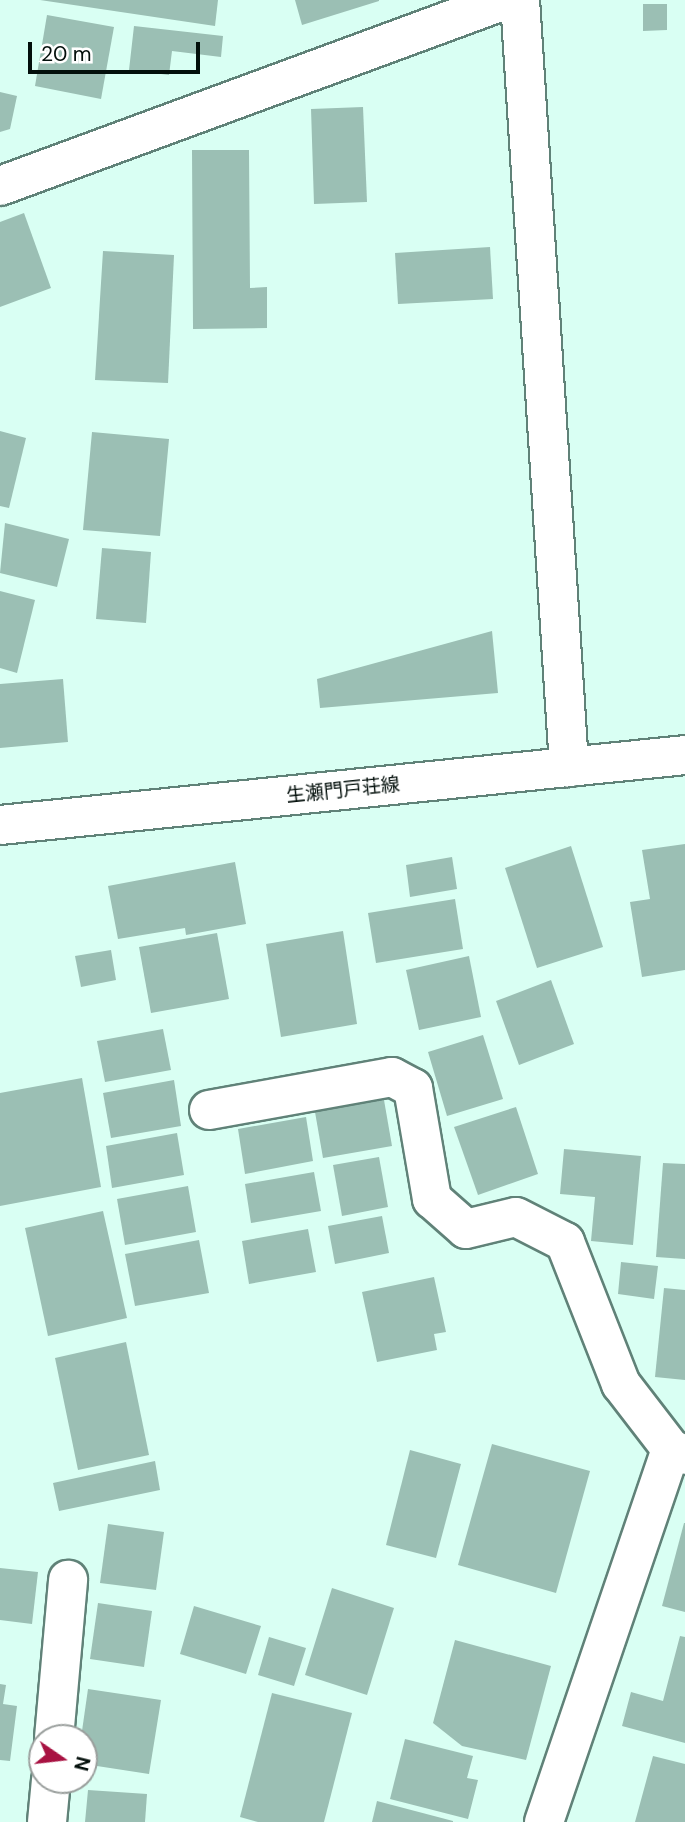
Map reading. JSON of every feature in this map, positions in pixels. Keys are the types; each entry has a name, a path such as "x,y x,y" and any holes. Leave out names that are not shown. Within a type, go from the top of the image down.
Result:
{"street":[{"path":"0,186 505,0"},
{"path":"520,0 569,767"},
{"name":"生瀬門戸荘線","path":"0,825 685,755"},
{"path":"209,1110 392,1077 413,1088 432,1199 466,1229 516,1217 565,1242 621,1384 678,1452 544,1822"},
{"path":"55,1724 68,1580"},
{"path":"47,1822 50,1794"}],"building":[{"path":"40,0 218,0 215,26"},
{"path":"295,0 379,0 379,1 302,25"},
{"path":"643,4 667,4 667,30 643,31"},
{"path":"47,15 114,27 101,99 35,86"},
{"path":"134,26 223,36 221,57 172,51 169,75 129,70"},
{"path":"0,92 17,96 10,129 0,132"},
{"path":"363,107 367,202 314,204 311,109"},
{"path":"192,150 249,150 250,288 267,287 267,328 193,329"},
{"path":"24,213 51,288 0,307 0,222"},
{"path":"490,247 493,299 398,304 395,253"},
{"path":"103,251 174,255 168,383 95,380"},
{"path":"0,431 26,438 9,508 0,506"},
{"path":"92,432 169,439 160,536 83,530"},
{"path":"5,523 69,539 57,587 0,573"},
{"path":"102,548 151,552 146,623 96,619"},
{"path":"0,591 35,600 17,673 0,668"},
{"path":"492,631 498,693 320,708 317,679"},
{"path":"63,679 68,742 0,748 0,684"},
{"path":"685,844 685,970 642,977 630,902 650,899 642,850"},
{"path":"571,846 603,947 537,968 505,868"},
{"path":"452,857 457,889 410,897 406,865"},
{"path":"235,862 246,924 186,935 185,928 118,939 108,886"},
{"path":"455,899 463,949 376,963 368,913"},
{"path":"343,931 357,1024 281,1037 266,944"},
{"path":"217,933 229,999 151,1013 139,947"},
{"path":"111,950 116,980 81,987 75,956"},
{"path":"469,956 481,1017 419,1030 406,970"},
{"path":"551,980 574,1044 519,1065 496,1001"},
{"path":"163,1029 171,1070 105,1082 97,1041"},
{"path":"483,1035 503,1099 447,1116 428,1052"},
{"path":"82,1078 101,1187 0,1206 0,1093"},
{"path":"174,1080 181,1126 111,1138 103,1093"},
{"path":"384,1100 392,1146 323,1158 315,1112"},
{"path":"516,1107 538,1174 478,1195 454,1127"},
{"path":"306,1117 313,1161 245,1174 238,1129"},
{"path":"177,1133 184,1175 112,1188 106,1146"},
{"path":"564,1149 641,1156 633,1245 591,1241 595,1197 560,1194"},
{"path":"379,1157 388,1207 342,1216 333,1165"},
{"path":"663,1163 685,1164 685,1259 656,1257"},
{"path":"314,1172 321,1211 251,1223 245,1184"},
{"path":"188,1186 196,1232 125,1245 117,1199"},
{"path":"103,1211 127,1318 48,1336 25,1228"},
{"path":"382,1216 389,1253 335,1264 328,1226"},
{"path":"308,1229 316,1272 249,1284 242,1241"},
{"path":"199,1240 209,1293 135,1306 125,1254"},
{"path":"621,1262 658,1266 654,1299 618,1294"},
{"path":"434,1277 446,1332 434,1334 437,1350 377,1362 362,1292"},
{"path":"664,1288 685,1290 685,1380 655,1377"},
{"path":"126,1342 149,1455 78,1470 55,1358"},
{"path":"492,1444 590,1471 556,1593 458,1565"},
{"path":"410,1450 461,1464 436,1558 386,1545"},
{"path":"155,1461 160,1490 59,1511 53,1483"},
{"path":"685,1523 685,1612 662,1606"},
{"path":"108,1524 164,1532 156,1590 100,1583"},
{"path":"0,1568 38,1572 32,1624 0,1620"},
{"path":"332,1588 394,1608 367,1695 305,1675"},
{"path":"98,1603 152,1611 144,1667 90,1659"},
{"path":"194,1606 261,1626 246,1674 180,1654"},
{"path":"680,1636 685,1637 685,1743 622,1726 631,1692 663,1701"},
{"path":"269,1637 306,1648 294,1686 258,1675"},
{"path":"455,1640 551,1666 526,1760 462,1746 433,1723"},
{"path":"0,1684 6,1685 3,1704 17,1706 10,1761 0,1760"},
{"path":"88,1689 161,1700 149,1774 98,1766 98,1724 83,1724"},
{"path":"272,1693 352,1713 324,1822 258,1822 240,1817"},
{"path":"405,1739 473,1756 467,1778 478,1780 468,1819 390,1799"},
{"path":"653,1756 685,1764 685,1822 635,1822"},
{"path":"98,1791 147,1794 145,1822 85,1822 88,1794 98,1794"},
{"path":"377,1801 453,1821 453,1822 372,1822"}]}
